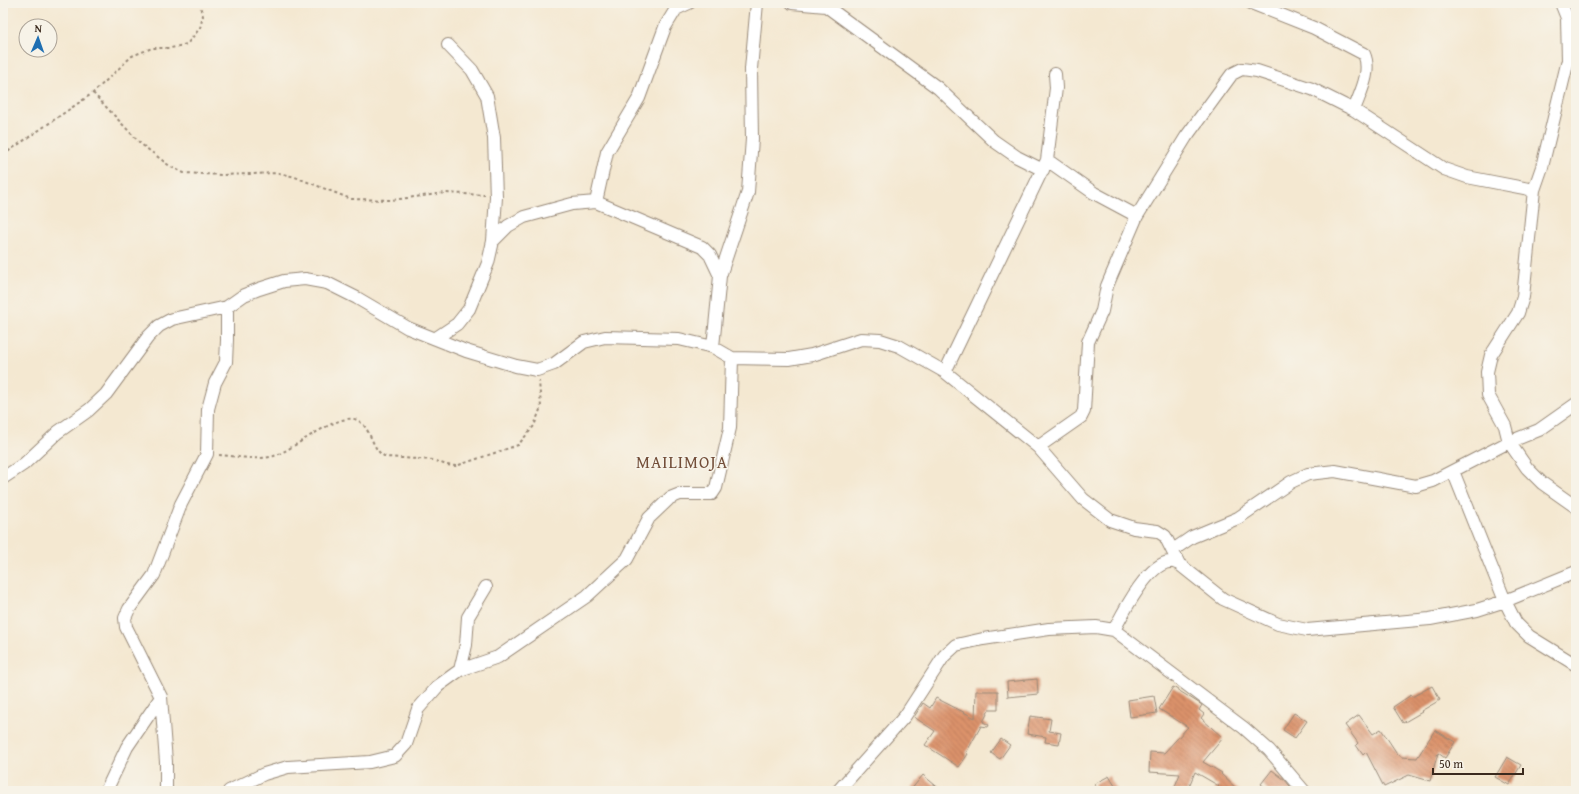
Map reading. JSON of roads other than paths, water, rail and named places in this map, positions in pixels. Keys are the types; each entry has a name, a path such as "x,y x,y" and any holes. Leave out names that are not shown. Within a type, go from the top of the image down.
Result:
{"street":[{"path":"596,202 608,152 639,98 665,28 675,6 689,3"},
{"path":"713,347 720,276 748,192 752,139 751,69 757,3"},
{"path":"792,3 827,4 938,88 994,141 1018,156 1045,165 1137,216"},
{"path":"1251,3 1314,28 1364,54 1367,62 1366,74 1354,110"},
{"path":"1561,3 1567,18 1568,60 1542,167 1534,190 1523,297 1518,313 1491,355 1487,372 1488,395 1505,426 1509,442 1527,468 1542,483 1576,507"},
{"path":"436,338 457,324 469,309 488,263 493,241 496,197 494,138 487,96 472,70 448,45"},
{"path":"1038,447 1081,417 1084,411 1088,342 1102,311 1107,286 1137,216 1186,137 1232,74 1242,69 1257,71 1312,89 1354,110 1444,169 1467,177 1534,190"},
{"path":"945,372 1045,165 1056,88 1055,74"},
{"path":"493,241 508,226 524,217 572,204 596,202 702,247 710,255 720,276"},
{"path":"3,478 24,464 58,432 89,410 106,394 148,337 159,326 172,319 227,307 244,295 259,288 284,281 305,279 327,283 357,298 408,328 473,353 516,366 537,370 554,364 584,342 605,336 679,339 713,347 732,358 789,359 812,354 862,339 880,340 899,346 945,372 1038,447 1083,499 1110,520 1134,528 1157,531 1165,536 1192,537"},
{"path":"166,791 166,762 161,697 126,627 125,618 129,609 154,575 181,504 206,454 208,410 215,383 226,362 228,340 227,307"},
{"path":"229,791 264,774 288,767 370,762 395,756 406,744 418,709 438,686 460,670 498,658 587,596 627,559 649,518 670,498 680,494 712,494 716,488 730,428 732,358"},
{"path":"1172,550 1192,537 1238,518 1291,482 1308,474 1335,471 1416,486 1433,481 1509,442 1539,430 1576,404"},
{"path":"1453,471 1505,601 1516,623 1529,636 1576,665"},
{"path":"1165,536 1179,564 1223,599 1278,624 1307,630 1430,619 1477,610 1505,601 1576,572"},
{"path":"1114,630 1128,603 1152,572 1161,564 1170,562 1179,564"},
{"path":"460,670 466,645 468,618 486,587"},
{"path":"838,791 905,716 944,656 956,645 983,639 1049,629 1096,627 1114,630 1244,728 1269,750 1304,791"},
{"path":"106,791 127,748 161,697"}],"district":[{"name":"MAILIMOJA","path":"682,462"}]}
